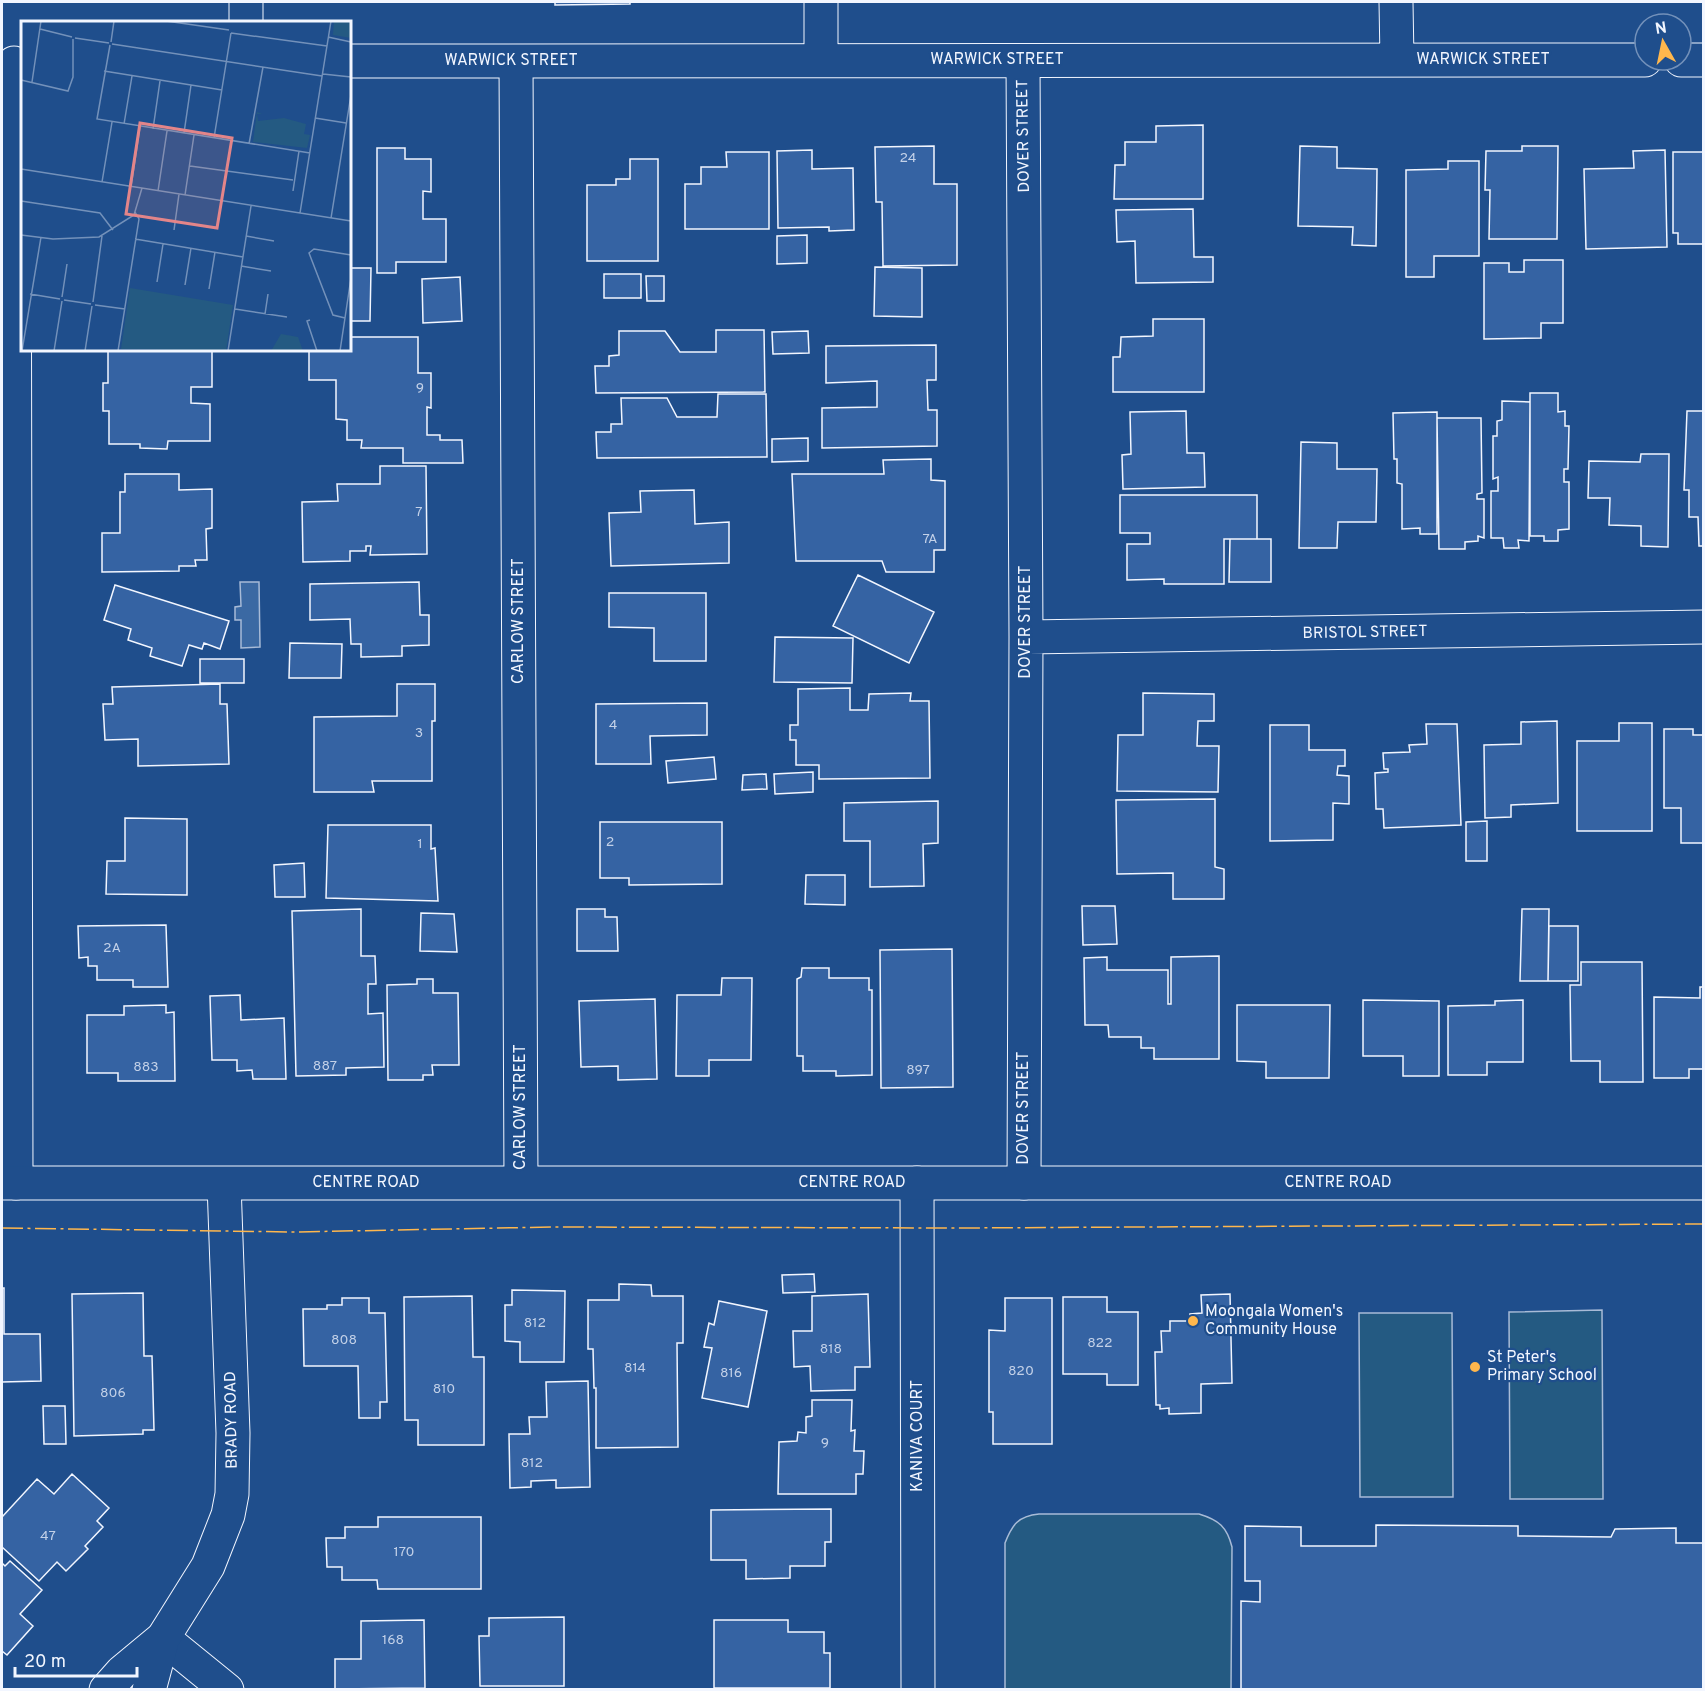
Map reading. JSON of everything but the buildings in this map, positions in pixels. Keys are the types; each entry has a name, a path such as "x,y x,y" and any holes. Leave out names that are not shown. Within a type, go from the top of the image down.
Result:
{"street":[{"path":"246,2 246,21"},
{"path":"821,2 821,59"},
{"path":"1396,2 1397,60"},
{"name":"CARLOW STREET","path":"516,60 521,1182"},
{"name":"WARWICK STREET","path":"351,61 1633,60"},
{"name":"DOVER STREET","path":"1023,61 1026,637 1024,1183"},
{"path":"9,1183 13,63"},
{"name":"BRISTOL STREET","path":"1026,637 1704,627"},
{"name":"CENTRE ROAD","path":"9,1183 1704,1183"},
{"name":"KANIVA COURT","path":"917,1183 918,1689"},
{"name":"BRADY ROAD","path":"131,1685 208,1566 220,1541 232,1494 233,1407 224,1184"},
{"path":"162,1638 227,1689"}],"shaded area":[{"path":"240,582 259,582 260,647 241,648 241,620 235,620 235,607 241,606"},
{"path":"1602,1310 1603,1499 1510,1499 1509,1312"},
{"path":"1359,1313 1452,1313 1453,1497 1360,1497"},
{"path":"1039,1514 1199,1514 1221,1525 1228,1534 1232,1547 1231,1689 1005,1689 1005,1543 1017,1522"}],"power":[{"path":"2,1228 295,1232 551,1227 961,1228 1704,1224"}],"place":[{"name":"Moongala Women's Community House","path":"1193,1321"},
{"name":"St Peter's Primary School","path":"1475,1367"}]}
